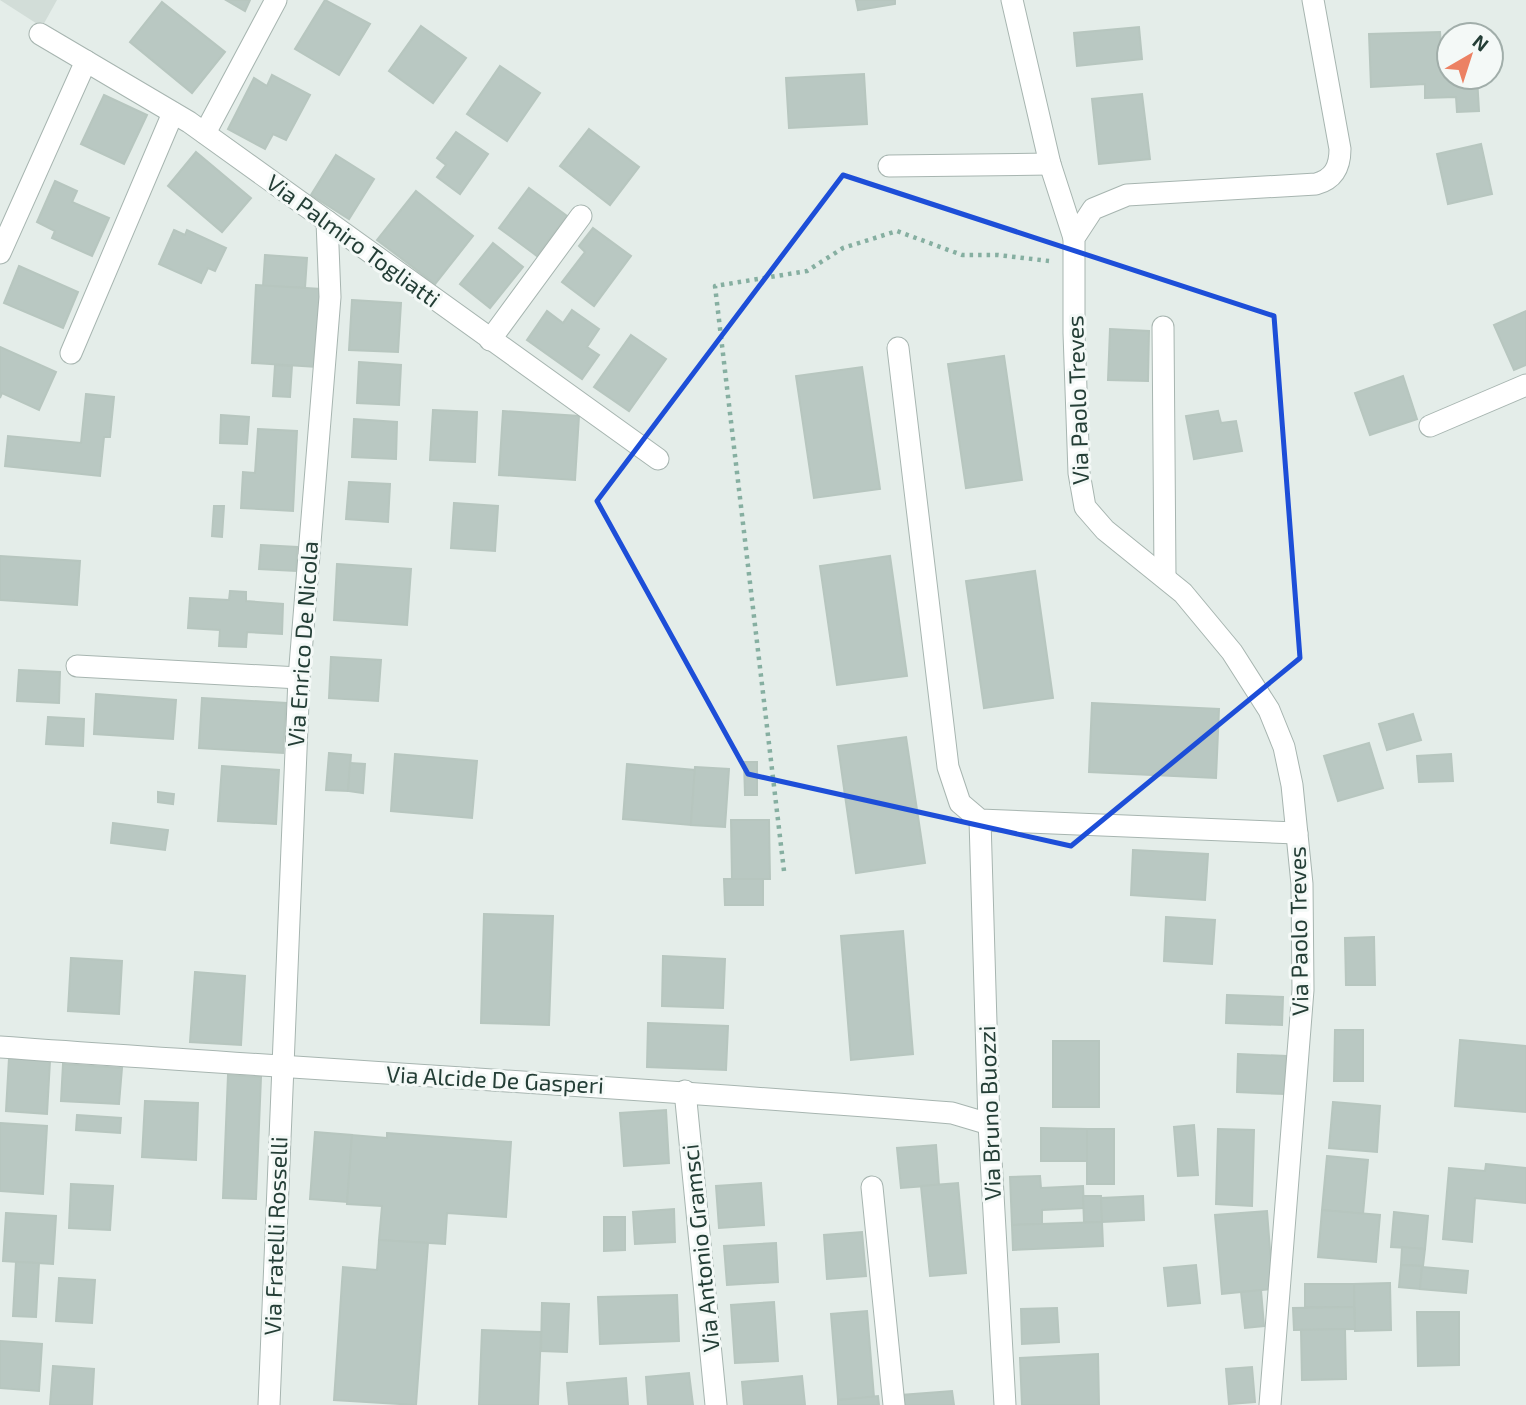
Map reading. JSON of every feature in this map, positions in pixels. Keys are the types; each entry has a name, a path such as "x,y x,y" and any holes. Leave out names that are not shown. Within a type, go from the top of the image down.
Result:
{"street":[{"path":"205,134 276,0"},
{"name":"Via Paolo Treves","path":"1013,0 1050,164 1074,238 1074,333 1082,495 1093,518 1165,576 1218,633 1269,710 1289,768 1302,884 1303,990 1270,1405"},
{"path":"1074,238 1093,209 1126,195 1315,184 1332,177 1338,166 1340,149 1313,0"},
{"name":"Via Palmiro Togliatti","path":"40,34 205,134 658,459"},
{"path":"0,253 86,61"},
{"path":"71,353 173,113"},
{"path":"889,166 1050,164"},
{"path":"490,340 580,216"},
{"name":"Via Enrico De Nicola","path":"282,1068 299,678 330,298 327,221"},
{"path":"1163,327 1165,576"},
{"path":"898,348 948,767 960,803 980,820 1297,833"},
{"path":"1430,426 1526,385"},
{"path":"77,666 299,678"},
{"name":"Via Bruno Buozzi","path":"980,820 989,1124 1005,1405"},
{"name":"Via Alcide De Gasperi","path":"0,1047 282,1068 685,1091 952,1113 989,1124"},
{"name":"Via Fratelli Rosselli","path":"269,1405 282,1068"},
{"name":"Via Antonio Gramsci","path":"685,1091 716,1405"},
{"path":"872,1187 894,1405"}],"path":[{"path":"784,871 715,286 807,271 843,248 897,231 962,255 998,255 1074,264"}],"highlighted area":[{"path":"843,175 1274,316 1300,658 1071,846 748,774 597,501"}],"shaded area":[{"path":"0,0 57,0 42,27"}],"building":[{"path":"226,0 250,0 245,11"},
{"path":"325,0 370,24 339,75 295,49"},
{"path":"856,0 895,0 895,4 858,10"},
{"path":"162,2 225,52 192,93 130,42"},
{"path":"421,26 466,58 433,103 389,71"},
{"path":"1139,27 1142,59 1077,66 1074,33"},
{"path":"1435,32 1435,91 1478,91 1479,111 1457,112 1456,97 1425,98 1425,84 1371,87 1369,34"},
{"path":"500,66 540,93 507,141 467,114"},
{"path":"864,74 867,124 789,128 786,78"},
{"path":"272,75 310,95 286,140 273,134 265,149 228,129 254,78 267,86"},
{"path":"1142,94 1150,159 1099,164 1092,99"},
{"path":"104,95 147,115 124,164 81,144"},
{"path":"589,129 639,167 610,205 560,166"},
{"path":"456,132 488,154 460,194 437,177 446,165 437,158"},
{"path":"1481,144 1492,194 1448,204 1437,154"},
{"path":"196,152 251,198 222,232 168,186"},
{"path":"336,155 374,179 349,219 311,195"},
{"path":"55,181 77,191 72,202 109,218 92,256 52,238 55,231 37,222"},
{"path":"529,188 567,216 537,256 499,228"},
{"path":"416,191 473,236 435,284 377,240"},
{"path":"593,228 631,256 594,306 562,282 585,252 579,246"},
{"path":"174,230 185,235 187,230 226,248 215,271 208,268 201,283 159,264"},
{"path":"493,243 523,267 490,308 460,284"},
{"path":"265,255 307,258 305,288 263,286"},
{"path":"19,266 78,292 63,328 4,303"},
{"path":"256,285 321,289 317,367 252,363"},
{"path":"352,300 401,303 398,352 349,350"},
{"path":"572,310 599,329 587,347 599,355 582,379 527,340 547,311 563,323"},
{"path":"1526,311 1526,365 1514,370 1494,325"},
{"path":"1110,329 1149,331 1148,381 1108,380"},
{"path":"631,335 666,359 629,411 594,387"},
{"path":"0,347 56,372 39,410 2,393 0,398"},
{"path":"1004,356 1022,480 966,488 948,364"},
{"path":"359,362 401,365 399,405 357,403"},
{"path":"275,365 292,366 290,397 273,396"},
{"path":"862,367 880,489 814,498 796,376"},
{"path":"1403,376 1417,419 1370,435 1355,393"},
{"path":"86,394 114,397 110,437 104,437 100,476 5,466 8,436 81,443"},
{"path":"433,410 477,412 475,462 430,460"},
{"path":"503,411 579,416 575,480 499,475"},
{"path":"1218,411 1221,423 1236,421 1242,451 1194,459 1186,416"},
{"path":"221,415 249,417 247,444 220,443"},
{"path":"354,419 397,422 396,459 352,457"},
{"path":"258,429 297,431 293,511 241,508 243,472 255,473"},
{"path":"349,482 390,484 388,522 346,519"},
{"path":"454,503 498,506 495,551 451,548"},
{"path":"214,506 224,506 222,537 212,536"},
{"path":"261,545 297,547 296,571 259,569"},
{"path":"0,556 80,561 77,605 0,600"},
{"path":"890,556 907,676 837,685 820,566"},
{"path":"337,564 411,569 407,625 334,620"},
{"path":"1035,571 1053,698 984,708 966,581"},
{"path":"230,591 246,592 246,601 283,604 282,634 247,632 246,647 219,646 220,630 188,628 190,598 229,600"},
{"path":"331,657 381,660 378,701 329,698"},
{"path":"19,670 60,672 59,703 17,701"},
{"path":"96,694 176,700 173,739 94,734"},
{"path":"202,698 286,703 283,753 199,748"},
{"path":"1092,703 1219,709 1216,778 1089,772"},
{"path":"1413,714 1421,740 1387,750 1379,724"},
{"path":"48,717 84,719 83,746 46,744"},
{"path":"906,737 925,863 856,873 838,746"},
{"path":"1369,743 1383,788 1338,801 1324,756"},
{"path":"329,753 351,755 348,791 326,790"},
{"path":"395,754 477,761 472,818 391,811"},
{"path":"1451,754 1453,781 1419,782 1417,756"},
{"path":"744,762 757,762 757,795 745,795"},
{"path":"350,763 365,764 363,793 348,791"},
{"path":"627,764 695,770 691,825 623,819"},
{"path":"222,766 279,770 276,824 218,821"},
{"path":"695,767 729,769 725,827 691,825"},
{"path":"158,792 174,794 173,804 158,802"},
{"path":"731,820 769,820 770,879 732,879"},
{"path":"113,823 168,830 165,850 111,843"},
{"path":"1133,850 1208,854 1205,900 1131,895"},
{"path":"724,879 763,879 763,905 725,905"},
{"path":"484,914 553,916 549,1025 481,1023"},
{"path":"1166,917 1215,920 1212,964 1164,961"},
{"path":"903,931 913,1054 851,1060 841,936"},
{"path":"1374,937 1375,985 1346,985 1345,938"},
{"path":"663,956 725,959 723,1008 662,1006"},
{"path":"71,958 122,961 119,1014 68,1011"},
{"path":"195,972 245,976 241,1045 190,1042"},
{"path":"1227,995 1283,997 1282,1025 1226,1023"},
{"path":"648,1023 728,1026 726,1070 647,1067"},
{"path":"1335,1030 1363,1030 1363,1081 1334,1081"},
{"path":"1460,1040 1526,1046 1526,1112 1455,1106"},
{"path":"1053,1041 1099,1041 1099,1107 1053,1107"},
{"path":"1238,1054 1286,1056 1285,1094 1237,1092"},
{"path":"9,1058 50,1061 47,1114 6,1111"},
{"path":"63,1064 122,1068 119,1104 61,1101"},
{"path":"228,1075 261,1077 256,1199 223,1198"},
{"path":"145,1101 198,1103 196,1160 142,1157"},
{"path":"1333,1102 1380,1106 1377,1152 1329,1148"},
{"path":"666,1110 669,1163 624,1166 620,1113"},
{"path":"77,1115 121,1118 120,1133 76,1130"},
{"path":"0,1123 47,1126 43,1194 0,1191"},
{"path":"1194,1125 1198,1175 1178,1176 1174,1127"},
{"path":"1041,1128 1087,1129 1088,1161 1041,1161"},
{"path":"1087,1129 1114,1129 1114,1184 1087,1184"},
{"path":"1218,1129 1254,1130 1252,1206 1216,1204"},
{"path":"315,1132 352,1135 347,1202 310,1199"},
{"path":"387,1133 511,1142 506,1217 447,1213 445,1244 379,1240 382,1206 347,1204 352,1135 387,1138"},
{"path":"936,1145 939,1185 901,1188 897,1148"},
{"path":"1327,1156 1368,1160 1363,1214 1322,1210"},
{"path":"1486,1164 1526,1168 1526,1203 1475,1198 1472,1242 1443,1239 1449,1168 1485,1171"},
{"path":"1040,1176 1041,1188 1083,1186 1084,1208 1042,1210 1042,1224 1012,1225 1010,1177"},
{"path":"761,1183 764,1225 719,1228 716,1186"},
{"path":"958,1183 966,1273 930,1276 921,1186"},
{"path":"71,1184 113,1186 110,1230 69,1228"},
{"path":"1083,1196 1101,1196 1102,1222 1084,1222"},
{"path":"1143,1196 1144,1220 1102,1222 1101,1198"},
{"path":"674,1209 675,1242 635,1244 633,1212"},
{"path":"1322,1210 1380,1215 1376,1262 1318,1257"},
{"path":"1267,1211 1273,1289 1222,1294 1215,1215"},
{"path":"1394,1212 1428,1216 1425,1249 1391,1247"},
{"path":"6,1213 56,1216 53,1264 3,1261"},
{"path":"604,1217 625,1217 625,1250 604,1251"},
{"path":"1102,1222 1103,1246 1013,1250 1012,1225"},
{"path":"862,1232 866,1276 827,1279 824,1235"},
{"path":"379,1240 428,1243 416,1405 334,1400 343,1267 377,1270"},
{"path":"776,1243 778,1282 727,1285 724,1246"},
{"path":"1402,1247 1425,1249 1423,1266 1401,1265"},
{"path":"16,1262 39,1263 36,1317 13,1316"},
{"path":"1196,1265 1200,1303 1168,1306 1164,1268"},
{"path":"1401,1265 1422,1266 1420,1289 1399,1287"},
{"path":"1422,1267 1468,1271 1466,1293 1420,1289"},
{"path":"59,1278 95,1280 92,1323 56,1321"},
{"path":"1390,1283 1391,1330 1355,1331 1354,1284"},
{"path":"1305,1284 1354,1284 1354,1307 1305,1307"},
{"path":"1261,1290 1264,1326 1245,1328 1241,1292"},
{"path":"677,1295 679,1341 600,1344 598,1297"},
{"path":"774,1302 778,1361 735,1363 731,1305"},
{"path":"542,1303 569,1304 567,1352 541,1351"},
{"path":"1354,1307 1355,1329 1294,1330 1293,1308"},
{"path":"1057,1308 1059,1342 1022,1344 1021,1309"},
{"path":"867,1311 874,1397 838,1400 831,1314"},
{"path":"1417,1312 1459,1312 1459,1365 1418,1366"},
{"path":"1345,1329 1346,1379 1302,1380 1301,1330"},
{"path":"482,1330 541,1332 538,1405 479,1405"},
{"path":"0,1341 42,1344 39,1391 0,1388"},
{"path":"1098,1354 1099,1405 1022,1405 1020,1358"},
{"path":"53,1366 94,1369 92,1405 50,1405"},
{"path":"1252,1367 1255,1402 1229,1404 1226,1369"},
{"path":"689,1373 693,1405 648,1405 646,1377"},
{"path":"802,1376 805,1405 744,1405 742,1382"},
{"path":"626,1378 628,1405 569,1405 567,1383"},
{"path":"952,1391 954,1405 902,1405 901,1395"},
{"path":"878,1396 879,1405 838,1405 838,1400"}]}
